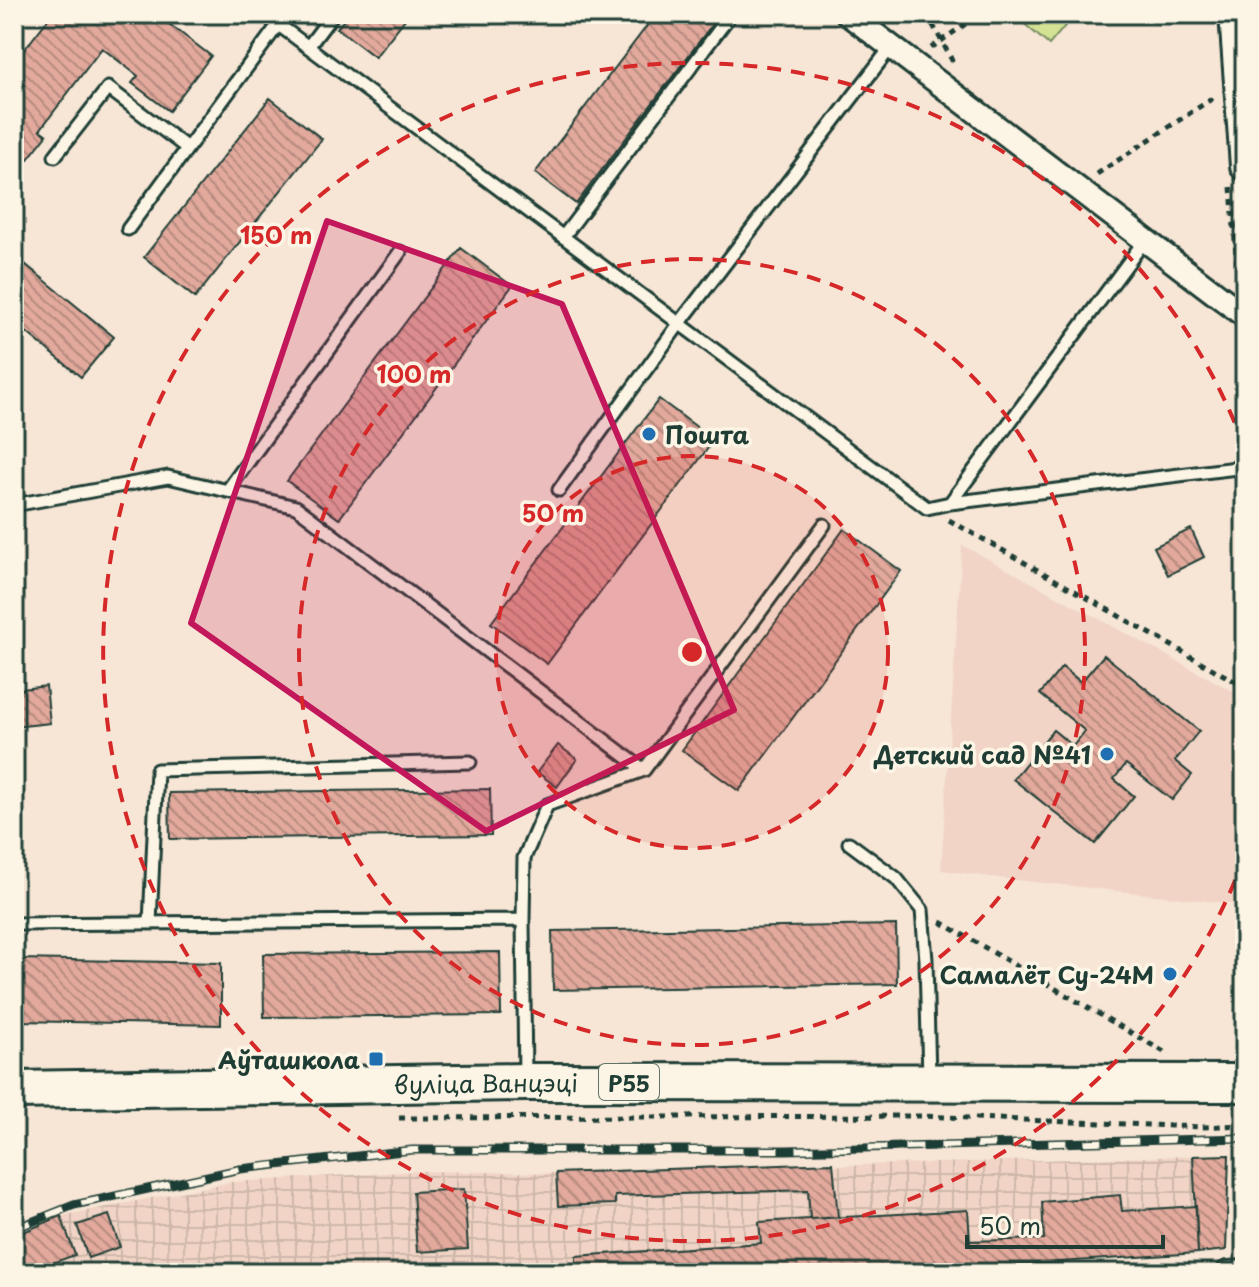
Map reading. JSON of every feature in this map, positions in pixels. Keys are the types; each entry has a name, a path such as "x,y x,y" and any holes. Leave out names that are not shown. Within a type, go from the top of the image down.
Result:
{"main road":[{"name":"вуліца Ванцэці","path":"14,1090 525,1082 1245,1083"}],"street":[{"path":"848,14 1243,314"},
{"path":"1234,14 1238,176"},
{"path":"1228,1273 1245,1272"}],"lane":[{"path":"264,14 927,508 1245,467"},
{"path":"308,47 333,14"},
{"path":"563,237 731,14"},
{"path":"128,229 278,25"},
{"path":"559,490 679,324 891,47"},
{"path":"55,156 108,88 187,148"},
{"path":"950,503 1145,240"},
{"path":"227,491 400,252"},
{"path":"14,505 168,477 296,507 644,770"},
{"path":"525,1082 524,858 547,805 644,770 824,525"},
{"path":"150,923 157,770 470,762"},
{"path":"849,843 896,878 922,910 929,1083"},
{"path":"14,924 523,920"}],"path":[{"path":"927,14 956,68"},
{"path":"923,53 980,14"},
{"path":"1076,187 1236,80"},
{"path":"1238,176 1245,372"},
{"path":"927,508 1245,687"},
{"path":"922,910 1165,1053"},
{"path":"397,1118 921,1116 1201,1127 1245,1125"}],"highlighted area":[{"path":"327,221 562,304 734,710 486,831 191,623"}],"shaded area":[{"path":"962,545 1240,695 1237,904 941,870"},
{"path":"1229,1155 1226,1250 888,1273 14,1273 14,1236 61,1216 231,1182 418,1171 556,1173"}],"green space":[{"path":"1013,14 1075,14 1049,45"}],"building":[{"path":"52,14 156,14 211,56 169,111 132,83 138,76 102,48 40,130 47,135 17,173 14,170 14,63"},
{"path":"349,14 409,14 375,57 337,28"},
{"path":"656,14 720,14 576,204 535,173"},
{"path":"270,98 322,139 195,298 144,257"},
{"path":"461,248 512,286 339,519 287,481"},
{"path":"14,255 114,337 81,377 14,322"},
{"path":"659,399 714,440 547,664 491,623"},
{"path":"844,529 901,571 739,791 682,750"},
{"path":"1191,529 1204,557 1168,575 1154,547"},
{"name":"Детский сад №41","path":"1104,655 1199,731 1175,761 1192,775 1172,800 1126,764 1114,779 1134,796 1095,844 1013,779 1053,730 1073,746 1085,731 1040,694 1062,667 1081,682"},
{"path":"46,686 50,723 14,727 14,690"},
{"path":"558,745 577,759 557,787 537,772"},
{"path":"490,789 491,835 170,839 169,793"},
{"path":"896,925 897,984 553,990 552,931"},
{"path":"500,952 501,1015 264,1017 263,954"},
{"path":"19,959 221,963 221,1025 18,1021"},
{"path":"1229,1155 1226,1250 1198,1253 1193,1156"},
{"path":"833,1163 838,1217 810,1219 808,1190 615,1196 615,1204 558,1206 556,1173"},
{"path":"464,1189 468,1249 417,1252 413,1192"},
{"path":"1120,1195 1122,1211 1196,1206 1198,1253 895,1273 428,1273 576,1264 576,1256 761,1243 759,1222 968,1210 970,1241 1044,1239 1042,1202"},
{"path":"109,1215 120,1247 88,1258 77,1225"},
{"path":"61,1216 75,1255 24,1273 14,1273 14,1236"}],"railway":[{"path":"14,1229 74,1205 240,1169 412,1150 786,1150 1245,1138"}],"place":[{"name":"Пошта","path":"649,434"},
{"name":"Детский сад №41","path":"1107,754"},
{"name":"Самалёт Су-24М","path":"1170,974"},
{"name":"Аўташкола","path":"376,1059"}]}
